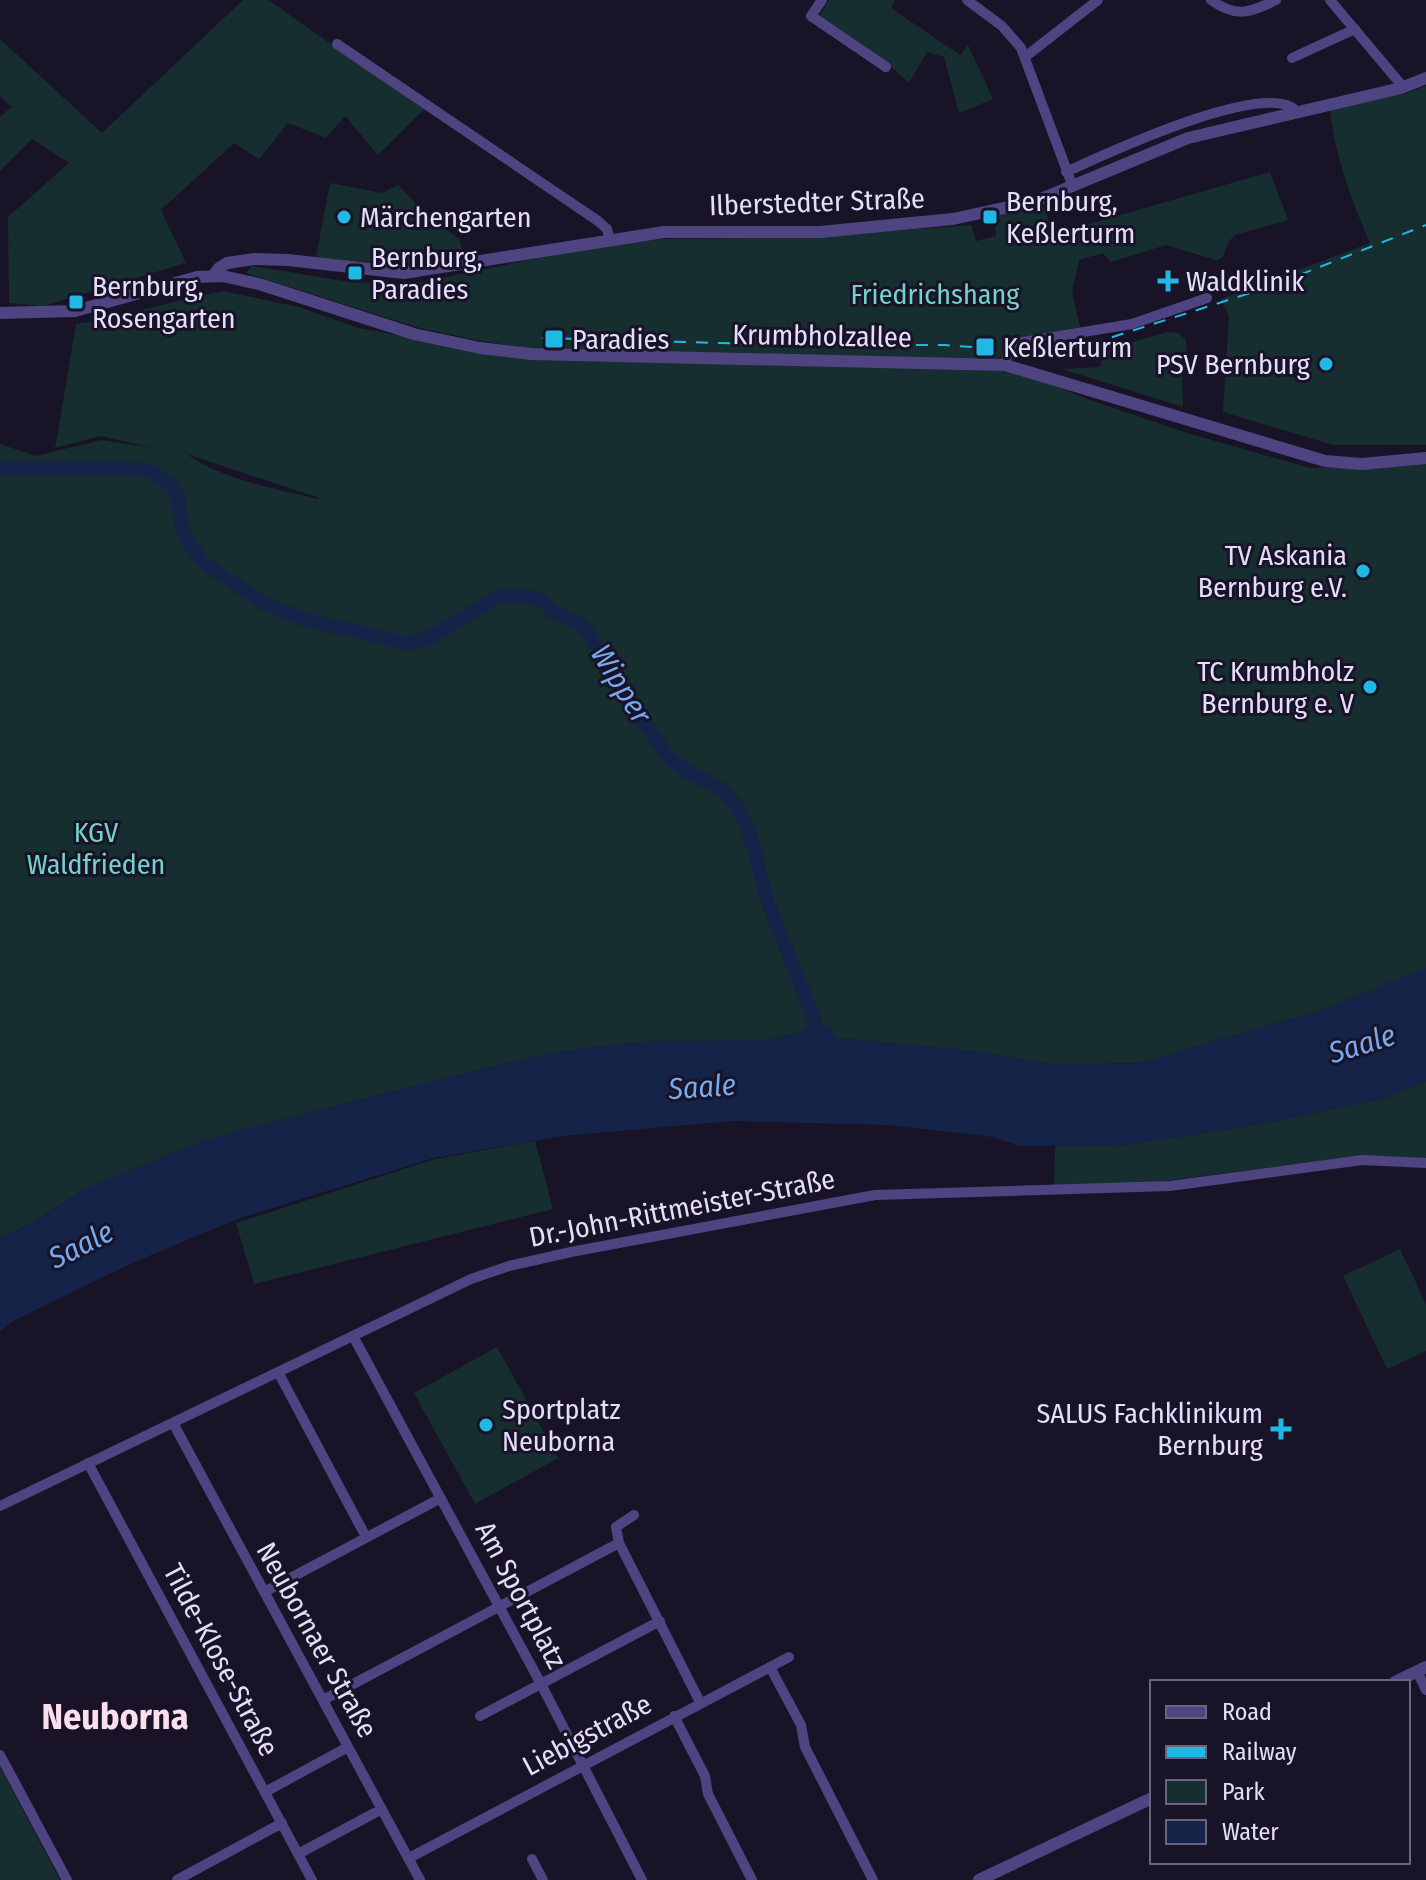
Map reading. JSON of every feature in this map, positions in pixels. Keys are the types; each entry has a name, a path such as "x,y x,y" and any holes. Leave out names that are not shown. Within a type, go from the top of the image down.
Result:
{"street":[{"path":"822,0 811,16 886,67"},
{"path":"967,0 1002,26 1025,57 1073,187"},
{"path":"1025,57 1098,0"},
{"path":"1211,0 1229,11 1239,12 1276,0"},
{"path":"1334,1 1401,88"},
{"path":"1292,58 1355,29"},
{"path":"337,44 598,221 607,229 610,240"},
{"name":"Ilberstedter Straße","path":"214,275 227,263 268,259 360,270 419,271 682,231 820,232 935,221 1036,201 1188,138 1401,88 1426,78"},
{"name":"Ilberstedter Straße","path":"1066,172 1169,128 1238,106 1282,104 1290,105 1297,112"},
{"path":"0,313 75,311 214,275"},
{"name":"Krumbholzallee","path":"214,275 245,280 399,330 480,348 531,354 1005,365 1325,461 1362,464 1426,458"},
{"path":"1005,365 1008,353 1017,343 1132,324 1207,298"},
{"name":"Dr.-John-Rittmeister-Straße","path":"0,1506 471,1279 519,1264 875,1195 1170,1186 1362,1160 1426,1163"},
{"name":"Am Sportplatz","path":"353,1336 584,1764 638,1879"},
{"path":"278,1372 366,1537"},
{"name":"Neubornaer Straße","path":"173,1423 420,1880"},
{"name":"Tilde-Klose-Straße","path":"88,1463 312,1880"},
{"path":"264,1592 441,1498"},
{"path":"634,1515 616,1527 619,1543 700,1702"},
{"path":"323,1700 619,1543"},
{"path":"480,1716 660,1621"},
{"name":"Liebigstraße","path":"409,1858 789,1657"},
{"path":"770,1667 801,1725 805,1747 873,1880"},
{"path":"1399,1680 1421,1669 1426,1690"},
{"path":"674,1716 705,1776 708,1794 752,1880"},
{"path":"265,1792 348,1747"},
{"path":"0,1755 67,1880"},
{"path":"979,1880 1150,1799"},
{"path":"298,1854 382,1809"},
{"path":"184,1878 282,1823"},
{"path":"532,1859 543,1880"}],"green space":[{"path":"243,0 268,0 424,109 378,155 345,116 326,138 288,123 259,159 234,143 161,210 186,263 43,306 9,303 8,217 69,163 32,139 0,171 0,117 11,107 0,96 0,39 102,133"},
{"path":"829,0 895,0 891,8 960,55 968,45 993,99 959,113 944,57 927,52 909,83 887,63 819,16"},
{"name":"PSV Bernburg","path":"1426,86 1426,445 1333,445 1223,412 1229,316 1221,299 1370,243 1345,177 1329,107 1404,94"},
{"name":"Friedrichshang","path":"1270,172 1288,220 1235,235 1222,258 1216,260 1166,245 1111,262 1103,253 1079,260 1072,291 1080,327 1012,341 1003,356 988,361 533,349 416,327 246,273 252,266 349,282 411,284 603,245 664,239 817,237 971,225 976,241 996,236 994,216 1042,203 1054,234"},
{"path":"330,183 382,193 398,185 427,215 460,240 463,256 397,269 316,257"},
{"name":"KGV Waldfrieden","path":"223,291 299,307 358,328 522,358 1019,371 1087,399 1187,433 1310,468 1426,464 1426,968 1325,1009 1140,1063 1056,1065 982,1052 800,1032 769,1040 641,1042 556,1052 208,1139 85,1189 25,1227 0,1238 0,444 36,456 101,440 154,448 101,436 55,448 76,324","holes":["187,454 319,498 231,476"]},
{"path":"1167,332 1178,333 1187,346 1182,368 1183,407 1062,369 1100,367 1105,350"},
{"path":"1426,1081 1426,1159 1349,1157 1132,1185 1054,1188 1055,1146 1123,1145 1250,1126 1381,1099"},
{"path":"535,1141 553,1209 254,1284 236,1223 435,1159"},
{"path":"1400,1249 1426,1304 1426,1351 1387,1369 1343,1276"},
{"name":"Sportplatz Neuborna","path":"497,1347 558,1458 475,1504 414,1393"},
{"path":"0,1767 60,1880 0,1880"}],"water":[{"name":"Saale","path":"1426,968 1426,1081 1381,1099 1250,1126 1123,1145 1020,1146 993,1137 887,1125 732,1121 563,1136 434,1158 240,1218 132,1263 17,1319 0,1331 0,1238 25,1227 85,1189 208,1139 441,1079 556,1052 641,1042 769,1040 800,1032 813,1022 829,1026 837,1038 982,1052 1056,1065 1140,1063 1325,1009"}],"waterway":[{"name":"Wipper","path":"0,468 150,471 171,484 177,495 184,534 202,562 263,603 306,620 406,643 427,639 496,598 515,595 543,600 553,612 574,621 588,631 612,676 666,754 680,767 724,791 737,807 749,832 768,903 813,1016 819,1040"}],"railway":[{"path":"542,338 789,345 945,345 1034,352 1061,350 1097,342 1269,287 1426,225"}],"place":[{"name":"Märchengarten","path":"344,217"},
{"name":"Bernburg, Keßlerturm","path":"990,217"},
{"name":"Bernburg, Paradies","path":"355,273"},
{"name":"Waldklinik","path":"1168,281"},
{"name":"Bernburg, Rosengarten","path":"76,302"},
{"name":"Paradies","path":"554,339"},
{"name":"Keßlerturm","path":"985,347"},
{"name":"PSV Bernburg","path":"1326,364"},
{"name":"TV Askania Bernburg e.V.","path":"1363,571"},
{"name":"TC Krumbholz Bernburg e. V","path":"1370,687"},
{"name":"Sportplatz Neuborna","path":"486,1425"},
{"name":"SALUS Fachklinikum Bernburg","path":"1281,1429"}],"district":[{"name":"Neuborna","path":"115,1717"}]}
